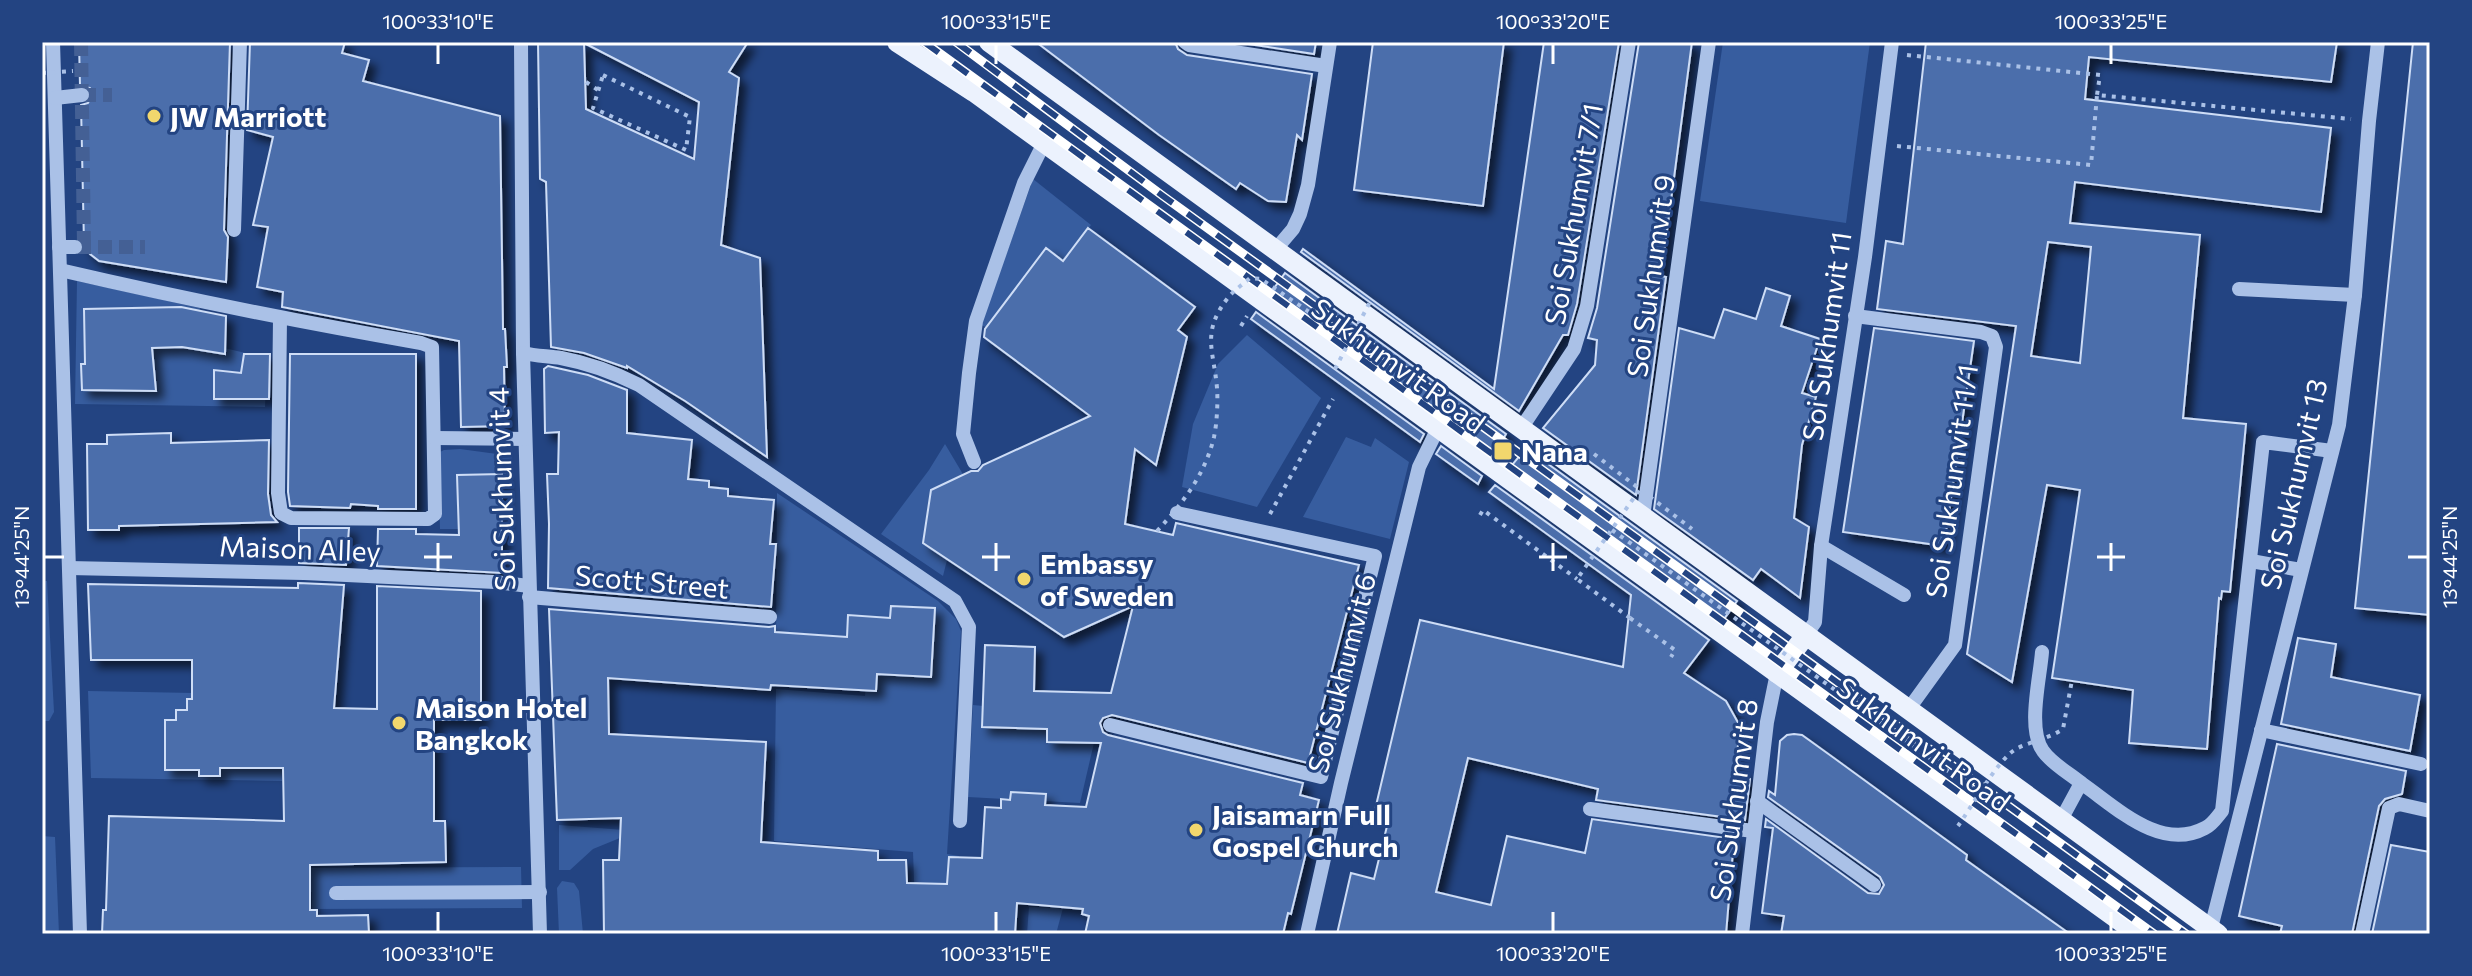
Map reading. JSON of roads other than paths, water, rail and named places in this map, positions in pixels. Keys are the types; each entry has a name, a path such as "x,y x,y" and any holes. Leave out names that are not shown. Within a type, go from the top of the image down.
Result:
{"main road":[{"name":"Sukhumvit Road","path":"897,42 974,92 2138,934"},
{"name":"Sukhumvit Road","path":"989,42 2214,931"},
{"path":"1777,673 1806,635"}],"street":[{"path":"234,230 240,42"},
{"name":"Soi Sukhumvit 4","path":"521,42 523,353 540,934"},
{"path":"1185,42 1326,66"},
{"path":"1276,249 1293,229 1308,185 1330,42"},
{"name":"Soi Sukhumvit 7/1","path":"1522,427 1574,349 1581,329 1629,42"},
{"name":"Soi Sukhumvit 9","path":"1643,517 1709,42"},
{"name":"Soi Sukhumvit 13","path":"2214,931 2261,730 2339,425 2355,295 2378,42"},
{"path":"47,43 55,98 80,934"},
{"name":"Soi Sukhumvit 11","path":"1806,635 1815,622 1821,546 1896,48"},
{"path":"55,98 82,95"},
{"path":"974,462 963,434 976,321 1024,183 1044,143"},
{"path":"59,247 75,247"},
{"path":"60,270 280,318 432,347 435,514 428,519 291,518 281,513 278,493 280,318"},
{"path":"2239,289 2355,295"},
{"name":"Soi Sukhumvit 11/1","path":"1855,316 1981,332 1992,336 1996,347 1955,645 1908,710"},
{"path":"523,353 600,368 639,385 955,601 969,627 960,821"},
{"name":"Soi Sukhumvit 6","path":"1307,934 1419,467 1438,428"},
{"path":"434,438 525,439"},
{"path":"2042,652 2034,730 2045,755 2151,831 2171,836 2191,834 2208,827 2222,811 2263,442 2332,451"},
{"path":"1177,513 1375,556 1321,777"},
{"path":"1821,546 1904,595"},
{"path":"2251,561 2301,570"},
{"name":"Maison Alley","path":"69,568 304,573 495,582 529,591"},
{"name":"Scott Street","path":"529,591 770,617"},
{"name":"Soi Sukhumvit 8","path":"1742,934 1767,722 1777,673"},
{"path":"1110,725 1341,783"},
{"path":"2261,730 2421,764"},
{"path":"2061,820 2081,783"},
{"path":"1757,801 1874,885"},
{"path":"2362,934 2389,808 2399,804 2430,811"},
{"path":"1590,809 1753,831"},
{"path":"336,893 540,892"}],"tunnel":[{"path":"81,42 84,246"},
{"path":"82,95 112,95"},
{"path":"77,247 145,247"}],"railway":[{"path":"924,42 2154,934"},
{"path":"956,42 1163,196 2186,934"}],"place":[{"name":"JW Marriott","path":"154,116"},
{"name":"Nana","path":"1503,451"},
{"name":"Embassy of Sweden","path":"1024,579"},
{"name":"Maison Hotel Bangkok","path":"399,723"},
{"name":"Jaisamarn Full Gospel Church","path":"1196,830"}]}
